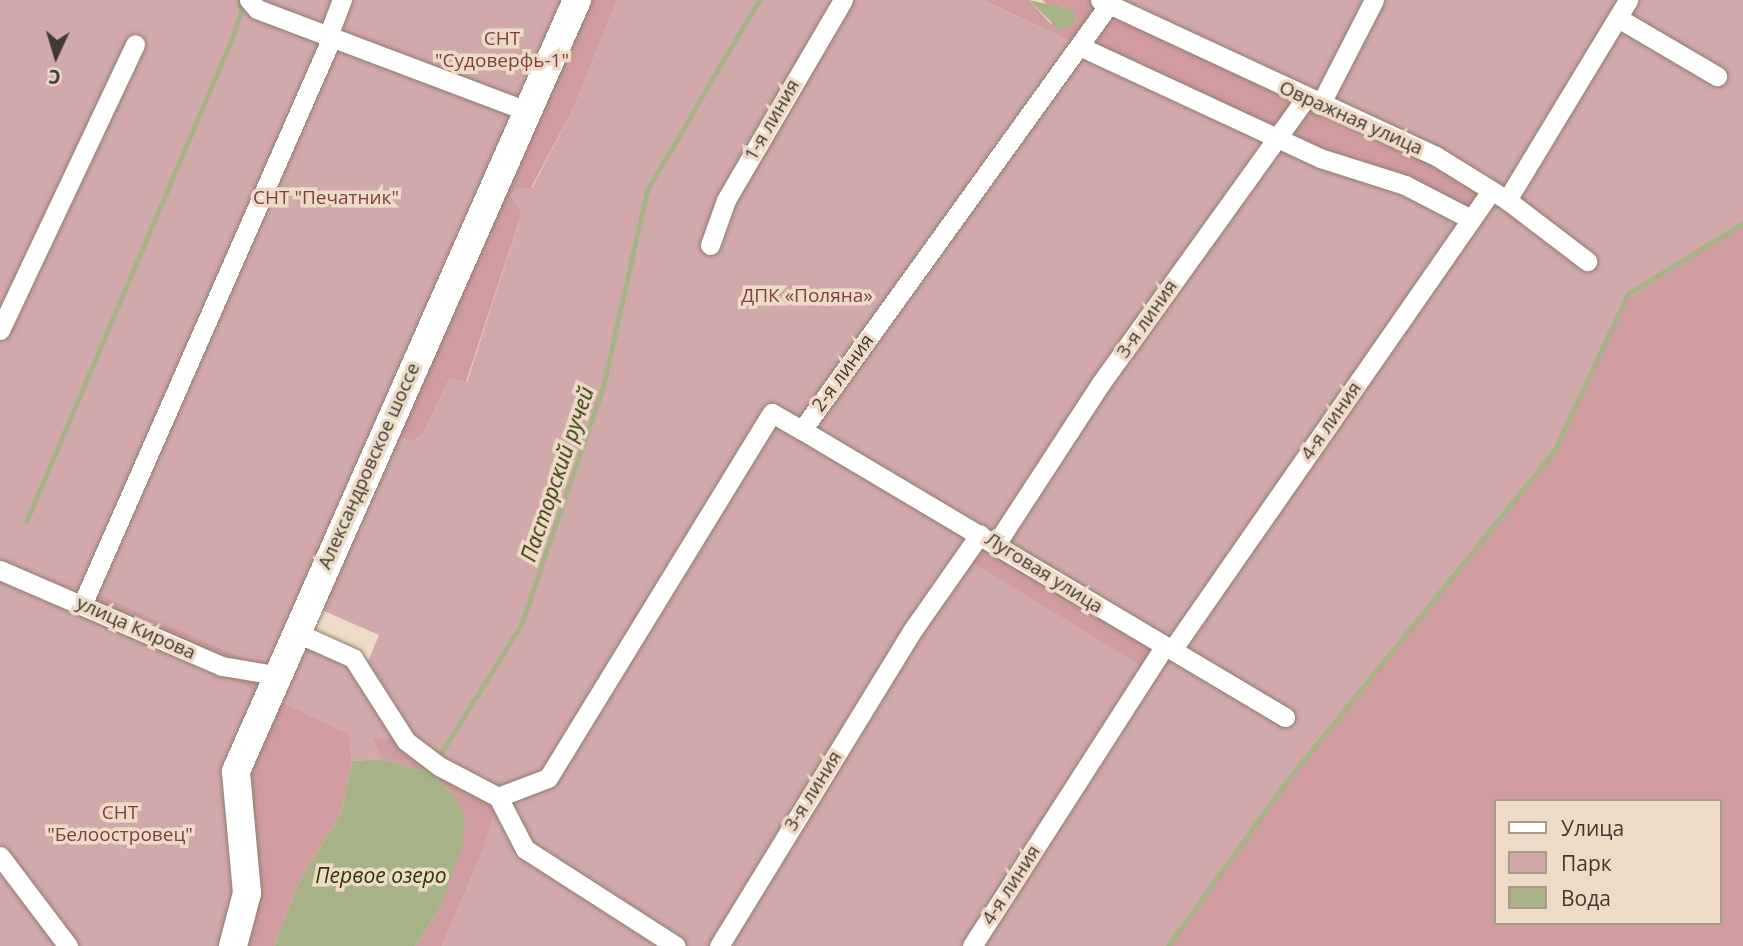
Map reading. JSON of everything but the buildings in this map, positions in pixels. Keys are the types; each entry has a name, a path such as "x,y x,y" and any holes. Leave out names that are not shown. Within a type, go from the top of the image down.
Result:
{"street":[{"path":"249,0 257,9 529,112"},
{"path":"82,605 330,37 342,0"},
{"name":"Александровское шоссе","path":"233,946 247,893 236,771 275,675 577,0"},
{"name":"1-я линия","path":"710,245 726,200 843,0"},
{"name":"3-я линия","path":"719,946 912,631 988,539 1277,136 1312,102 1374,0"},
{"name":"4-я линия","path":"972,946 1168,649 1471,219 1499,196 1628,0"},
{"name":"Овражная улица","path":"1107,2 1312,102 1436,156 1499,196 1587,261"},
{"name":"2-я линия","path":"499,797 548,778 772,413 802,430 1079,46 1107,2"},
{"path":"1618,18 1717,76"},
{"path":"0,330 7,296 135,44"},
{"path":"1079,46 1320,158 1405,185 1471,219"},
{"name":"Луговая улица","path":"802,430 1285,717"},
{"name":"улица Кирова","path":"0,570 222,666 275,675"},
{"path":"295,632 353,658 406,741 435,763 499,797 525,849 676,946"},
{"path":"3,866 68,946"}],"green space":[{"name":"ДПК «Поляна»","path":"0,0 577,0 385,432 411,442 423,434 449,379 467,382 522,212 511,196 516,188 532,188 574,107 617,0 983,0 1214,109 1100,0 1743,0 1743,224 1626,300 1554,451 1319,740 1167,946 442,946 483,850 497,797 374,738 381,759 352,761 349,735 328,728 233,946 0,946 0,581 266,695 0,572","holes":["308,604 379,635 363,673 295,632"]}],"shaded area":[{"path":"577,0 617,0 574,107 531,188 516,188 511,196 522,212 466,382 449,379 423,434 411,442 385,431"},
{"path":"983,0 1029,0 1051,24 1064,7 1052,8 1042,0 1100,0 1490,193 1472,217 1214,109"},
{"path":"1743,224 1743,946 1167,946 1319,740 1554,451 1626,300"},
{"path":"978,536 1161,645 1145,668 964,557"},
{"path":"0,572 81,606 88,590 276,673 267,695 349,735 352,761 341,814 299,881 274,946 233,946 236,771 266,695 0,581"},
{"path":"373,738 405,740 429,759 422,771 381,759"},
{"path":"441,767 498,797 483,850 442,946 415,946 441,906 453,794 436,778"}],"water":[{"path":"1029,0 1075,10 1074,25 1059,30"},
{"name":"Первое озеро","path":"381,759 422,771 429,759 441,767 436,778 453,794 464,815 463,845 441,906 415,946 274,946 299,881 341,814 352,761"}],"waterway":[{"path":"26,522 232,38 241,12 239,0"},
{"name":"Пасторский ручей","path":"437,759 521,625 603,387 647,190 759,0"},
{"path":"1168,946 1286,782 1554,451 1628,294 1743,223"}],"park label":[{"name":"СНТ \"Судоверфь-1\"","path":"502,50"},
{"name":"СНТ \"Печатник\"","path":"326,198"},
{"name":"СНТ \"Белоостровец\"","path":"120,824"}]}
